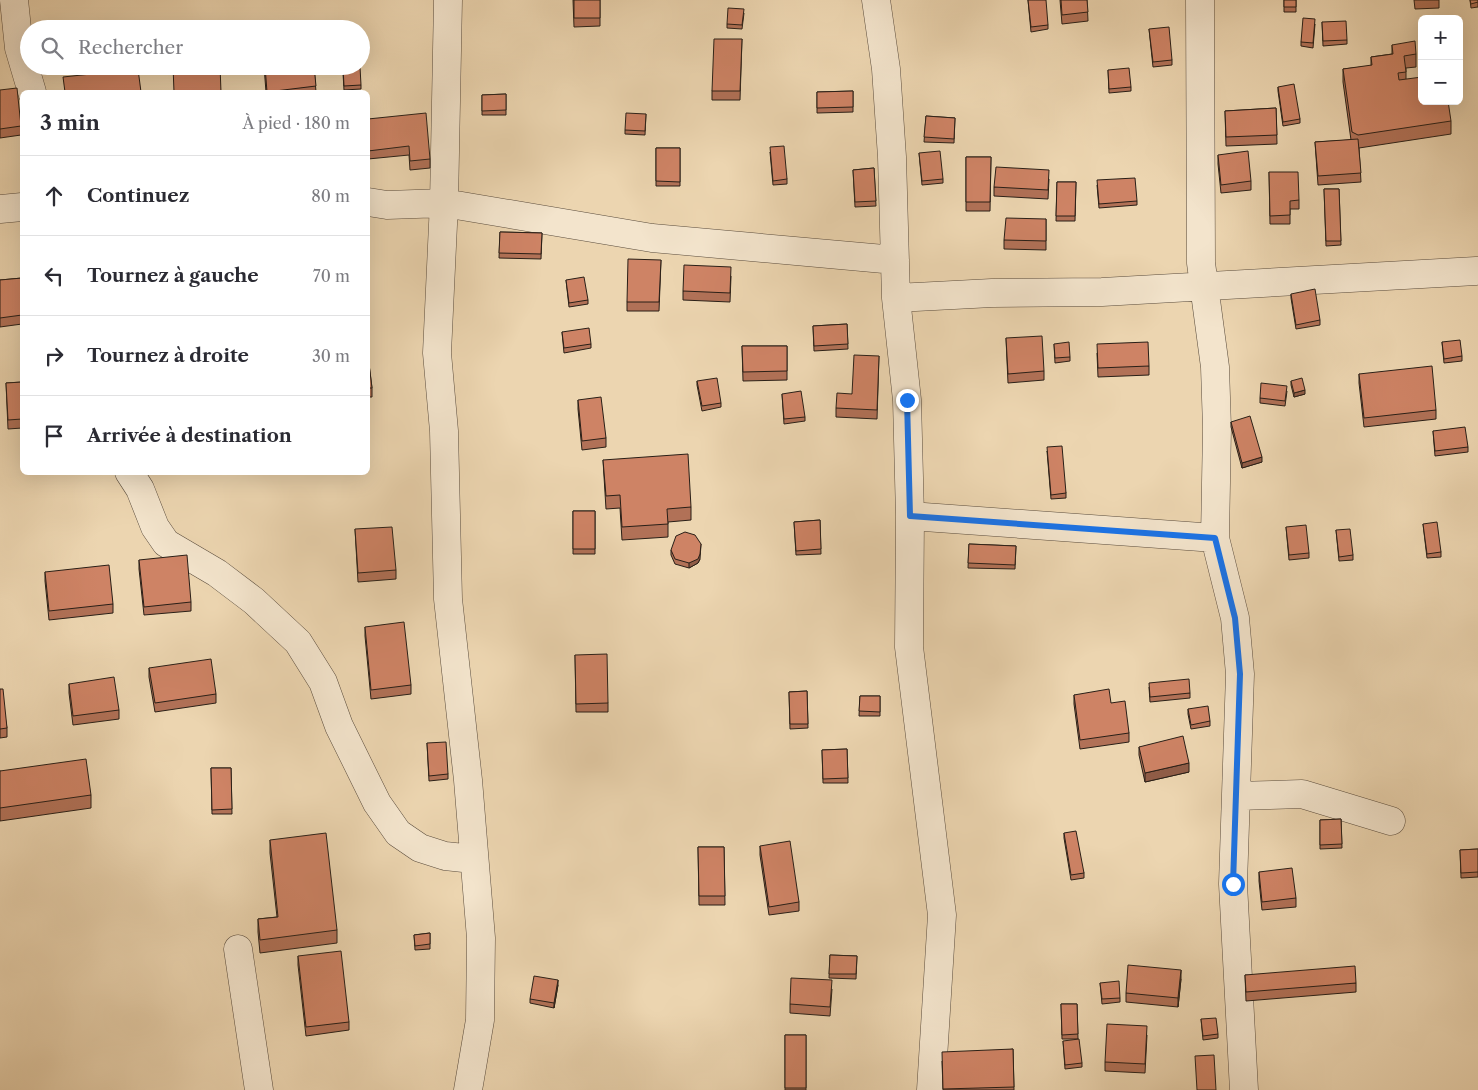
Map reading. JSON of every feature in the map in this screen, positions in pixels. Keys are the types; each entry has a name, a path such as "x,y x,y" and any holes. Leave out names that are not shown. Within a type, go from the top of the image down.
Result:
{"street":[{"path":"14,0 20,51"},
{"path":"448,0 444,203 437,353 444,431 448,599 468,780 481,938 482,980 480,1020 468,1090"},
{"path":"876,0 887,88 892,156 896,298 907,400 910,516 909,647 942,915 931,1090"},
{"path":"1200,0 1202,263 1215,376 1217,428 1215,538 1235,618 1240,674 1233,884 1244,1090"},
{"path":"27,75 31,90"},
{"path":"370,202 388,205 444,203 652,238 895,260"},
{"path":"0,209 20,207"},
{"path":"896,298 1204,286 1476,271"},
{"path":"131,475 140,489 155,527 166,543 217,573 298,642 323,682 339,726 377,803 398,833 420,848 445,856 473,859"},
{"path":"910,516 1215,538"},
{"path":"1236,796 1302,794 1391,821"},
{"path":"238,949 259,1090"}],"building":[{"path":"574,0 600,0 600,18 574,18"},
{"path":"1028,0 1046,0 1048,25 1031,27"},
{"path":"1061,0 1087,0 1088,12 1062,15"},
{"path":"1284,0 1296,0 1296,7 1284,7"},
{"path":"1470,0 1478,0 1478,2 1471,4"},
{"path":"728,8 744,9 742,25 727,24"},
{"path":"1303,18 1315,19 1313,43 1301,42"},
{"path":"1346,21 1347,40 1323,41 1322,22"},
{"path":"1169,27 1172,60 1153,62 1149,29"},
{"path":"714,39 742,39 740,91 712,91"},
{"path":"1415,41 1416,54 1404,56 1406,72 1398,73 1399,80 1418,78 1418,105 1449,105 1451,121 1358,135 1352,132 1343,69 1372,65 1371,57 1393,54 1392,45"},
{"path":"1129,68 1131,87 1109,89 1108,70"},
{"path":"82,75 139,75 141,90 65,90 63,77"},
{"path":"173,75 220,75 221,90 174,90"},
{"path":"266,75 315,75 316,86 267,90"},
{"path":"343,75 360,75 361,85 344,86"},
{"path":"1294,84 1300,119 1283,122 1278,87"},
{"path":"17,88 20,126 0,129 0,90"},
{"path":"853,91 853,107 817,108 817,92"},
{"path":"506,94 506,110 482,111 482,95"},
{"path":"1276,108 1277,135 1226,137 1225,111"},
{"path":"426,113 430,159 410,161 409,146 370,151 370,119"},
{"path":"626,113 646,114 645,131 625,130"},
{"path":"926,116 955,118 954,139 924,137"},
{"path":"1358,139 1361,173 1318,176 1315,142"},
{"path":"784,146 787,179 773,181 770,147"},
{"path":"656,148 680,148 680,182 656,181"},
{"path":"940,151 943,179 922,181 919,153"},
{"path":"1248,151 1251,181 1221,185 1218,155"},
{"path":"966,157 991,157 990,202 966,202"},
{"path":"996,167 1049,170 1048,190 994,187"},
{"path":"874,168 876,201 855,202 853,170"},
{"path":"1269,172 1298,172 1299,200 1290,201 1290,215 1270,216"},
{"path":"1135,178 1137,201 1099,204 1097,180"},
{"path":"1057,182 1076,182 1075,216 1056,216"},
{"path":"1324,189 1339,189 1341,241 1326,241"},
{"path":"1006,218 1046,219 1046,241 1004,240"},
{"path":"500,232 542,233 541,254 499,253"},
{"path":"628,259 661,260 659,302 627,302"},
{"path":"684,265 731,267 730,293 683,291"},
{"path":"584,277 588,300 569,303 566,280"},
{"path":"20,278 20,315 0,318 0,280"},
{"path":"1315,289 1320,320 1296,325 1291,294"},
{"path":"847,324 848,344 814,346 813,326"},
{"path":"589,328 591,344 564,348 562,332"},
{"path":"1042,336 1044,371 1008,374 1006,338"},
{"path":"1460,340 1462,356 1444,359 1442,342"},
{"path":"1069,342 1070,357 1055,358 1054,344"},
{"path":"1148,342 1149,366 1098,368 1097,344"},
{"path":"742,346 787,346 787,371 743,372"},
{"path":"854,355 879,356 877,410 836,408 837,393 852,394"},
{"path":"1432,366 1436,410 1364,418 1359,374"},
{"path":"370,372 372,388 370,388"},
{"path":"717,378 721,403 702,406 697,381"},
{"path":"1302,378 1305,390 1294,393 1291,381"},
{"path":"20,382 20,419 8,420 6,383"},
{"path":"1261,383 1287,386 1285,401 1260,398"},
{"path":"801,391 805,417 784,419 782,394"},
{"path":"601,397 606,438 582,441 578,400"},
{"path":"1250,416 1262,457 1242,463 1231,422"},
{"path":"1465,427 1468,447 1435,451 1433,431"},
{"path":"1062,446 1066,493 1051,495 1047,447"},
{"path":"688,454 691,507 667,509 668,524 622,527 620,495 606,496 603,460"},
{"path":"573,511 595,511 595,549 573,549"},
{"path":"820,520 821,549 796,551 794,522"},
{"path":"1437,522 1441,552 1427,554 1423,524"},
{"path":"1306,525 1309,553 1289,555 1286,527"},
{"path":"392,527 396,570 358,573 355,529"},
{"path":"1350,529 1353,555 1339,557 1336,530"},
{"path":"685,532 695,535 701,544 698,559 689,563 675,559 671,550 676,536"},
{"path":"969,544 1016,546 1015,565 968,563"},
{"path":"187,555 191,602 144,607 139,560"},
{"path":"109,565 113,604 49,611 45,572"},
{"path":"404,622 411,685 371,690 365,627"},
{"path":"607,654 608,703 576,704 575,655"},
{"path":"211,659 216,694 155,703 149,668"},
{"path":"114,677 119,710 73,716 69,684"},
{"path":"1189,679 1190,693 1150,697 1149,683"},
{"path":"0,689 3,689 7,728 0,729"},
{"path":"1109,689 1111,703 1125,701 1129,733 1080,740 1074,695"},
{"path":"807,691 808,724 790,724 789,692"},
{"path":"860,696 880,696 880,712 859,711"},
{"path":"1208,706 1210,721 1191,725 1188,709"},
{"path":"1183,736 1189,763 1145,773 1139,747"},
{"path":"446,742 448,774 429,776 427,743"},
{"path":"847,749 848,778 823,779 822,750"},
{"path":"86,759 91,795 0,808 0,771"},
{"path":"211,768 231,768 232,809 212,810"},
{"path":"1341,819 1342,844 1320,845 1320,820"},
{"path":"1076,831 1084,873 1071,875 1064,833"},
{"path":"326,833 337,930 260,940 258,919 278,917 270,840"},
{"path":"790,841 799,902 769,907 760,846"},
{"path":"698,847 724,847 725,896 699,896"},
{"path":"1478,849 1478,872 1461,873 1460,850"},
{"path":"1292,868 1296,898 1262,902 1259,872"},
{"path":"430,933 430,944 415,946 414,935"},
{"path":"341,951 349,1022 306,1027 298,956"},
{"path":"830,955 857,956 856,974 829,974"},
{"path":"1128,965 1181,970 1178,998 1126,993"},
{"path":"1355,966 1356,983 1246,992 1245,975"},
{"path":"534,976 558,980 554,1003 530,999"},
{"path":"791,978 832,980 830,1007 790,1004"},
{"path":"1119,981 1120,998 1102,999 1100,983"},
{"path":"1061,1004 1077,1004 1078,1034 1062,1035"},
{"path":"1216,1018 1218,1034 1203,1036 1201,1019"},
{"path":"1107,1024 1147,1026 1145,1064 1105,1062"},
{"path":"785,1035 806,1035 806,1088 785,1088"},
{"path":"1079,1039 1082,1063 1065,1065 1063,1041"},
{"path":"1013,1049 1014,1087 943,1089 942,1052"},
{"path":"1214,1055 1216,1090 1197,1090 1195,1056"}],"route":[{"path":"907,400 910,516 1215,538 1235,618 1240,674 1233,884"}]}
